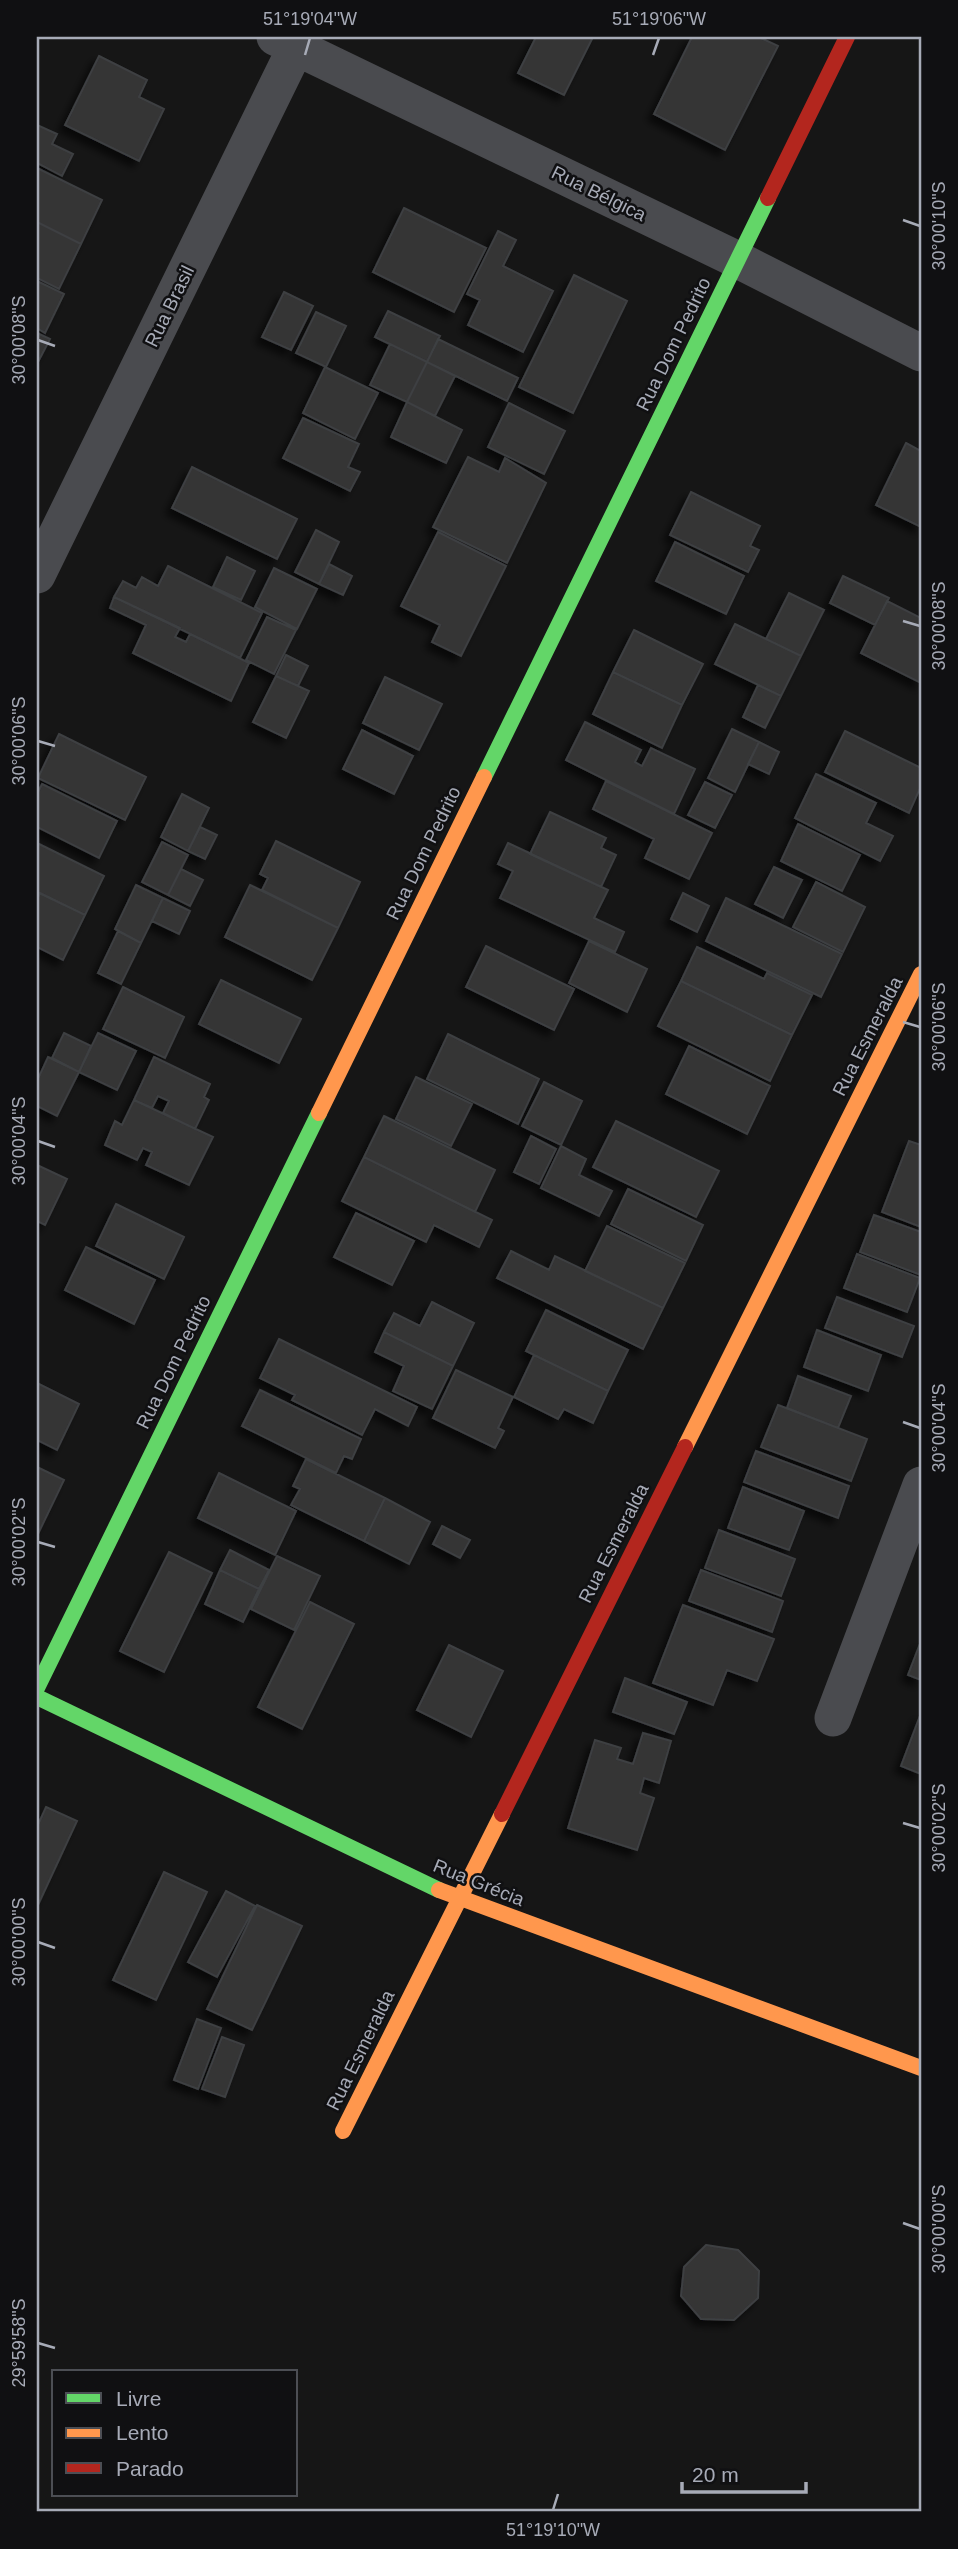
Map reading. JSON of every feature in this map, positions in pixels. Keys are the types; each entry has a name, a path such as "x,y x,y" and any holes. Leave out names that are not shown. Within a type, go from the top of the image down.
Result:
{"street":[{"name":"Rua Dom Pedrito","path":"37,1688 848,37"},
{"name":"Rua Bélgica","path":"290,40 921,353"},
{"name":"Rua Brasil","path":"37,575 290,40"},
{"name":"Rua Esmeralda","path":"343,2131 921,974"},
{"path":"834,1718 921,1485"},
{"name":"Rua Grécia","path":"37,1697 458,1899 921,2068"}],"building":[{"path":"536,37 593,37 564,95 518,73"},
{"path":"692,37 759,37 778,46 725,150 654,114"},
{"path":"99,56 147,80 139,97 164,109 139,161 65,125"},
{"path":"37,125 57,134 52,144 73,154 62,176 37,163"},
{"path":"37,168 102,200 81,244 37,222"},
{"path":"404,208 486,248 454,312 373,272"},
{"path":"37,222 81,244 59,289 37,278"},
{"path":"498,231 516,240 503,266 553,291 523,352 468,325 480,300 467,294"},
{"path":"574,275 627,301 573,413 519,387"},
{"path":"37,281 64,294 45,333 37,328"},
{"path":"284,292 313,306 291,350 262,337"},
{"path":"388,311 440,336 427,362 375,337"},
{"path":"316,312 346,326 326,367 296,353"},
{"path":"37,333 50,339 37,364"},
{"path":"438,339 518,378 507,401 427,362"},
{"path":"390,344 427,362 407,402 370,385"},
{"path":"427,362 455,376 435,416 407,402"},
{"path":"325,367 378,393 355,439 303,413"},
{"path":"407,402 462,430 446,463 391,437"},
{"path":"509,403 565,431 544,474 488,447"},
{"path":"303,418 359,444 348,467 360,472 350,491 283,458"},
{"path":"906,443 921,451 921,527 876,505"},
{"path":"468,457 499,472 505,458 546,483 507,563 433,527"},
{"path":"192,467 297,519 277,559 172,508"},
{"path":"691,492 760,526 750,546 759,550 748,572 670,535"},
{"path":"316,530 339,542 319,584 295,572"},
{"path":"438,532 506,566 461,656 432,642 440,625 401,606"},
{"path":"675,542 744,576 726,614 656,581"},
{"path":"227,557 255,571 241,600 213,587"},
{"path":"329,564 352,576 343,595 319,584"},
{"path":"168,566 262,613 240,658 114,597 123,581 136,588 142,577 158,586"},
{"path":"274,568 317,589 297,629 255,607"},
{"path":"843,576 889,598 875,625 830,603"},
{"path":"789,593 824,610 801,656 766,639"},
{"path":"114,597 180,628 175,637 186,642 190,634 249,663 231,701 133,653 146,625 110,608"},
{"path":"887,601 921,618 921,683 861,653"},
{"path":"267,617 296,630 274,674 246,660"},
{"path":"735,624 801,656 781,696 715,664"},
{"path":"634,630 703,664 682,705 613,672"},
{"path":"286,655 308,666 298,686 276,676"},
{"path":"613,672 682,705 662,748 593,714"},
{"path":"276,676 309,691 286,738 253,722"},
{"path":"385,677 442,704 419,750 363,723"},
{"path":"758,685 781,696 765,728 743,717"},
{"path":"585,722 641,750 635,762 642,766 651,748 695,769 674,814 566,760"},
{"path":"732,729 759,742 735,792 708,778"},
{"path":"362,730 413,756 394,794 343,769"},
{"path":"845,731 921,768 921,786 909,813 825,772"},
{"path":"59,734 146,777 125,820 38,778"},
{"path":"759,742 779,752 769,774 748,764"},
{"path":"816,774 876,803 866,823 893,836 880,861 795,818"},
{"path":"606,781 712,833 689,879 645,858 654,839 593,809"},
{"path":"705,782 732,795 715,828 688,815"},
{"path":"42,784 117,821 99,858 37,827 37,794"},
{"path":"182,794 209,808 188,851 161,837"},
{"path":"550,812 606,838 601,848 616,855 601,887 530,854"},
{"path":"798,824 860,855 842,891 781,861"},
{"path":"200,827 217,835 205,859 188,851"},
{"path":"276,841 360,882 338,928 262,890 268,878 260,874"},
{"path":"162,842 188,855 168,895 142,882"},
{"path":"37,843 104,876 85,915 37,892"},
{"path":"508,843 608,890 594,918 624,932 615,952 500,898 513,871 498,864"},
{"path":"774,867 802,880 783,918 755,904"},
{"path":"181,869 203,880 190,906 168,895"},
{"path":"816,882 865,907 843,952 793,927"},
{"path":"136,885 163,898 141,943 115,929"},
{"path":"250,885 338,928 312,980 225,937"},
{"path":"40,893 85,915 63,960 37,947 37,899"},
{"path":"683,893 709,906 697,932 671,919"},
{"path":"163,898 190,911 179,934 152,921"},
{"path":"726,898 842,954 821,997 706,941"},
{"path":"118,931 141,943 121,984 98,973"},
{"path":"589,941 647,969 627,1012 569,983"},
{"path":"486,946 574,989 554,1030 466,987"},
{"path":"697,947 764,979 767,973 812,995 792,1035 681,981"},
{"path":"221,980 301,1019 279,1063 199,1024"},
{"path":"681,981 792,1035 770,1081 658,1026"},
{"path":"123,987 184,1017 165,1058 103,1029"},
{"path":"64,1033 91,1046 79,1072 52,1058"},
{"path":"98,1033 136,1051 117,1090 79,1072"},
{"path":"448,1034 539,1079 518,1124 427,1079"},
{"path":"689,1046 770,1086 747,1134 666,1094"},
{"path":"48,1057 79,1072 57,1116 37,1106 37,1081"},
{"path":"154,1057 210,1084 204,1097 209,1100 195,1129 163,1113 169,1101 158,1096 152,1108 134,1100"},
{"path":"416,1077 472,1104 451,1146 396,1119"},
{"path":"544,1082 582,1101 561,1145 522,1126"},
{"path":"134,1100 213,1137 189,1185 146,1165 152,1152 143,1148 137,1160 105,1145 115,1121 122,1125"},
{"path":"384,1116 495,1170 475,1212 364,1157"},
{"path":"616,1121 719,1171 696,1217 593,1167"},
{"path":"531,1136 556,1149 539,1184 514,1172"},
{"path":"909,1141 921,1145 921,1227 882,1212"},
{"path":"561,1146 586,1159 579,1175 612,1191 599,1216 541,1188"},
{"path":"364,1157 492,1220 479,1247 434,1225 426,1242 342,1201"},
{"path":"37,1165 67,1179 45,1225 37,1221"},
{"path":"628,1189 703,1225 686,1261 611,1224"},
{"path":"116,1204 184,1237 164,1279 96,1246"},
{"path":"356,1213 414,1241 392,1285 334,1257"},
{"path":"874,1215 921,1232 921,1275 860,1252"},
{"path":"607,1226 685,1263 663,1308 585,1271"},
{"path":"86,1247 155,1280 134,1324 65,1290"},
{"path":"511,1251 549,1270 555,1256 663,1308 643,1349 497,1278"},
{"path":"857,1254 920,1278 907,1312 844,1288"},
{"path":"837,1297 914,1326 902,1357 825,1328"},
{"path":"432,1302 474,1323 453,1366 384,1332 394,1313 420,1326"},
{"path":"546,1310 628,1350 608,1391 526,1351"},
{"path":"817,1330 881,1355 868,1391 804,1367"},
{"path":"384,1332 453,1366 432,1409 393,1391 404,1366 375,1352"},
{"path":"279,1339 417,1407 408,1426 375,1409 362,1435 292,1400 295,1395 260,1378"},
{"path":"534,1355 608,1391 593,1423 564,1409 558,1419 514,1397"},
{"path":"456,1370 513,1397 498,1428 504,1431 495,1448 433,1418"},
{"path":"798,1376 851,1396 838,1428 787,1408"},
{"path":"37,1383 79,1404 57,1450 37,1440"},
{"path":"260,1390 361,1439 352,1459 344,1456 336,1473 242,1426"},
{"path":"778,1405 867,1439 851,1481 761,1447"},
{"path":"756,1451 849,1486 838,1518 744,1482"},
{"path":"306,1459 385,1498 364,1541 291,1505 300,1489 293,1486"},
{"path":"37,1467 64,1480 37,1536"},
{"path":"219,1473 296,1511 275,1555 198,1518"},
{"path":"743,1487 804,1511 789,1550 728,1528"},
{"path":"385,1498 430,1522 409,1564 364,1541"},
{"path":"442,1526 470,1540 460,1558 433,1544"},
{"path":"719,1530 795,1559 781,1596 705,1568"},
{"path":"230,1550 269,1570 259,1589 220,1570"},
{"path":"169,1552 212,1573 164,1672 120,1651"},
{"path":"277,1556 320,1576 294,1630 251,1609"},
{"path":"220,1570 259,1589 243,1622 205,1604"},
{"path":"701,1570 783,1601 772,1632 689,1601"},
{"path":"310,1602 354,1624 302,1729 258,1707"},
{"path":"683,1605 774,1639 757,1681 727,1670 713,1705 653,1683"},
{"path":"921,1641 921,1680 908,1675"},
{"path":"449,1645 503,1671 471,1737 417,1710"},
{"path":"625,1678 687,1702 674,1734 613,1712"},
{"path":"921,1713 921,1774 901,1766"},
{"path":"643,1733 671,1741 659,1783 644,1778 640,1793 654,1798 637,1850 568,1828 595,1740 621,1748 617,1759 633,1764"},
{"path":"46,1807 77,1821 38,1905 37,1827"},
{"path":"164,1872 207,1892 156,2000 113,1980"},
{"path":"226,1891 255,1906 217,1977 188,1962"},
{"path":"257,1905 302,1926 252,2030 207,2009"},
{"path":"197,2019 221,2028 198,2089 174,2080"},
{"path":"222,2037 244,2045 225,2097 202,2089"},
{"path":"706,2245 738,2250 759,2271 758,2298 734,2320 701,2319 681,2296 684,2267"}],"traffic: fast":[{"path":"484,777 768,198"},
{"path":"37,1688 319,1113"},
{"path":"37,1697 439,1890"}],"traffic: slow":[{"path":"319,1113 484,777"},
{"path":"685,1447 921,974"},
{"path":"343,2131 502,1814"},
{"path":"439,1890 921,2068"}],"traffic: jam":[{"path":"768,198 847,37"},
{"path":"502,1814 685,1447"}]}
